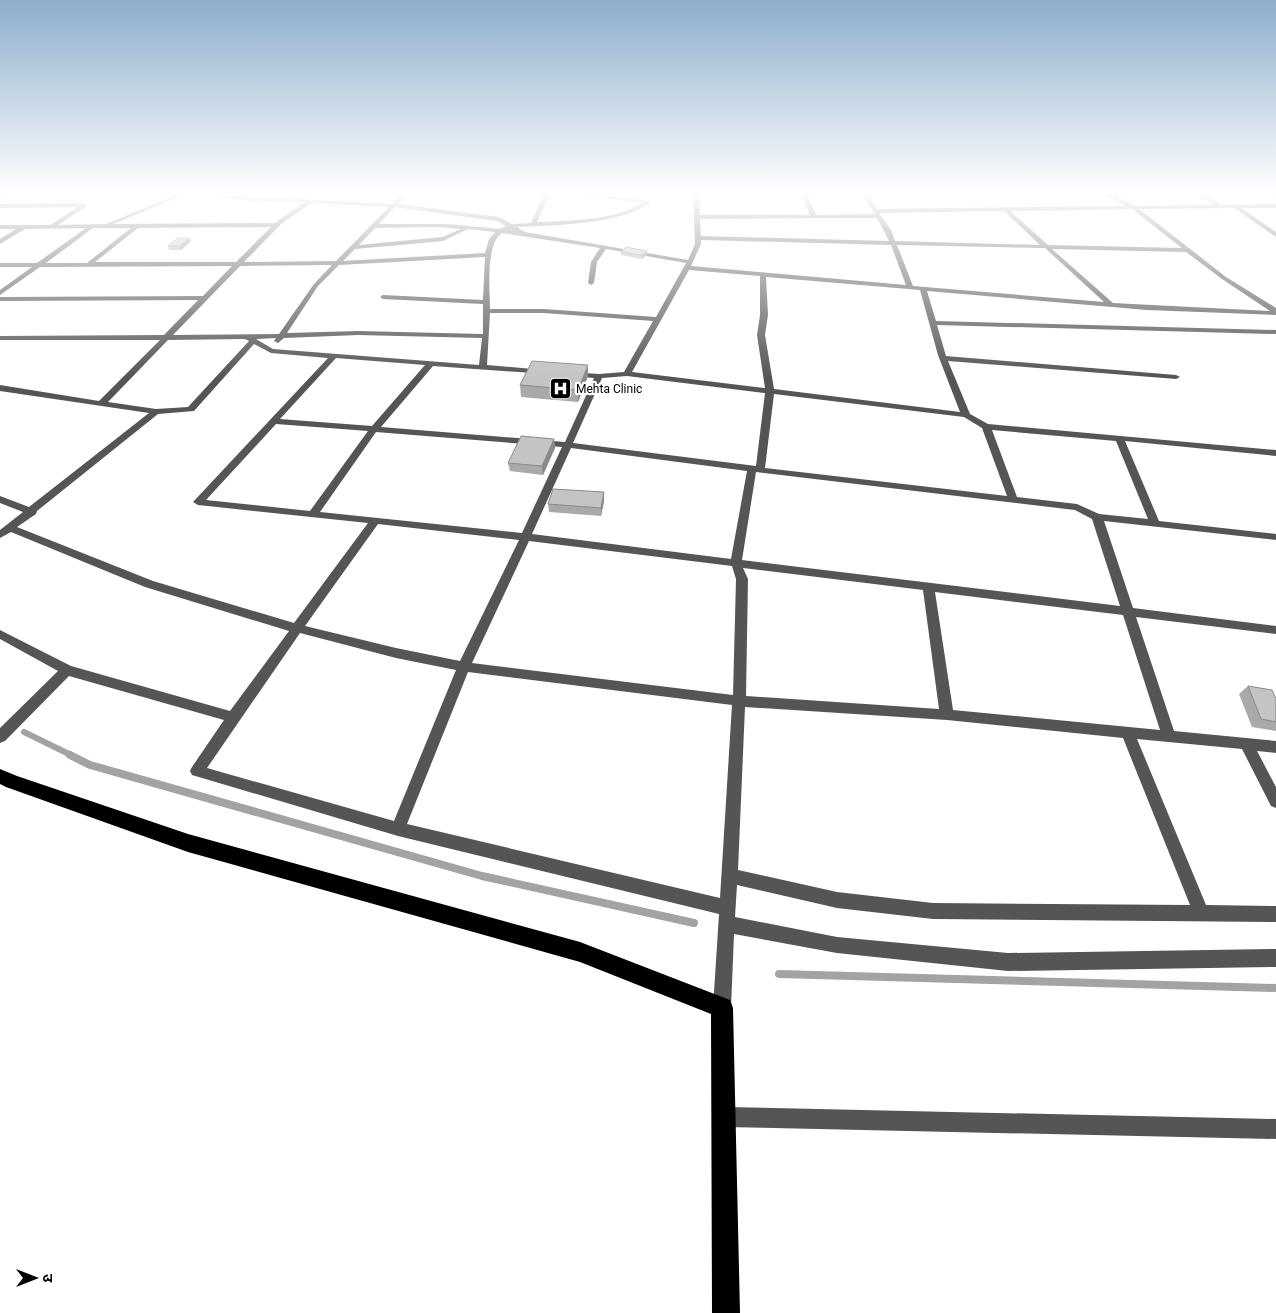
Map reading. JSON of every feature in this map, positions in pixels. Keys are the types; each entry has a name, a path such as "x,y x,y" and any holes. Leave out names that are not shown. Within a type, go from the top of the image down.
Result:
{"highway":[{"path":"0,776 12,782 188,843 580,952 722,1008 726,1313"}],"street":[{"path":"0,293 52,255"},
{"path":"89,264 100,255"},
{"path":"102,403 246,255"},
{"path":"271,352 316,285 345,255"},
{"path":"0,265 337,263 483,255"},
{"path":"483,367 486,336 488,255"},
{"path":"591,283 594,262 598,255"},
{"path":"643,255 688,265 764,275 1111,305 1276,312"},
{"path":"627,374 693,255"},
{"path":"898,255 911,288"},
{"path":"1057,255 1111,305"},
{"path":"1194,255 1224,278 1276,312"},
{"path":"722,1008 739,700 742,579 736,563 770,391 761,335 764,315 764,275"},
{"path":"923,289 944,358 966,414"},
{"path":"383,297 487,302"},
{"path":"0,298 205,298"},
{"path":"487,311 544,311 658,319"},
{"path":"933,323 1276,332"},
{"path":"0,338 167,337 250,339 358,333 486,336"},
{"path":"250,339 271,352 550,372"},
{"path":"0,388 156,412 190,409 250,339"},
{"path":"334,356 198,502 526,537 1127,610 1276,630"},
{"path":"944,358 1176,376"},
{"path":"312,514 374,429 431,363"},
{"path":"560,373 599,376 627,374 966,414 986,427 1276,454"},
{"path":"398,829 464,667 526,537 599,376"},
{"path":"5,532 156,412"},
{"path":"274,421 568,445 1077,507 1097,517 1276,538"},
{"path":"986,427 1014,500"},
{"path":"1119,438 1155,524"},
{"path":"0,499 32,512"},
{"path":"1097,517 1169,737"},
{"path":"375,521 233,717 197,771 398,829 837,945 1008,962 1276,958"},
{"path":"5,532 149,584 298,629 396,653 464,667 739,700 947,715 1276,747"},
{"path":"928,586 947,715"},
{"path":"0,634 67,670 233,717"},
{"path":"0,736 67,670"},
{"path":"1128,733 1201,912"},
{"path":"1246,744 1276,801"},
{"path":"729,876 837,900 933,911 1276,914"},
{"path":"724,1117 1276,1129"}],"building":[{"path":"532,361 588,365 578,390 520,385"},
{"path":"521,436 554,439 542,466 508,463"},
{"path":"553,489 604,492 601,508 548,504"},
{"path":"1248,686 1272,690 1276,699 1276,722 1261,719"}],"waterway":[{"path":"24,732 73,756"},
{"path":"70,755 90,765 482,876 694,923"},
{"path":"779,974 1276,988"}],"place":[{"name":"Mehta Clinic","path":"560,389"}]}
